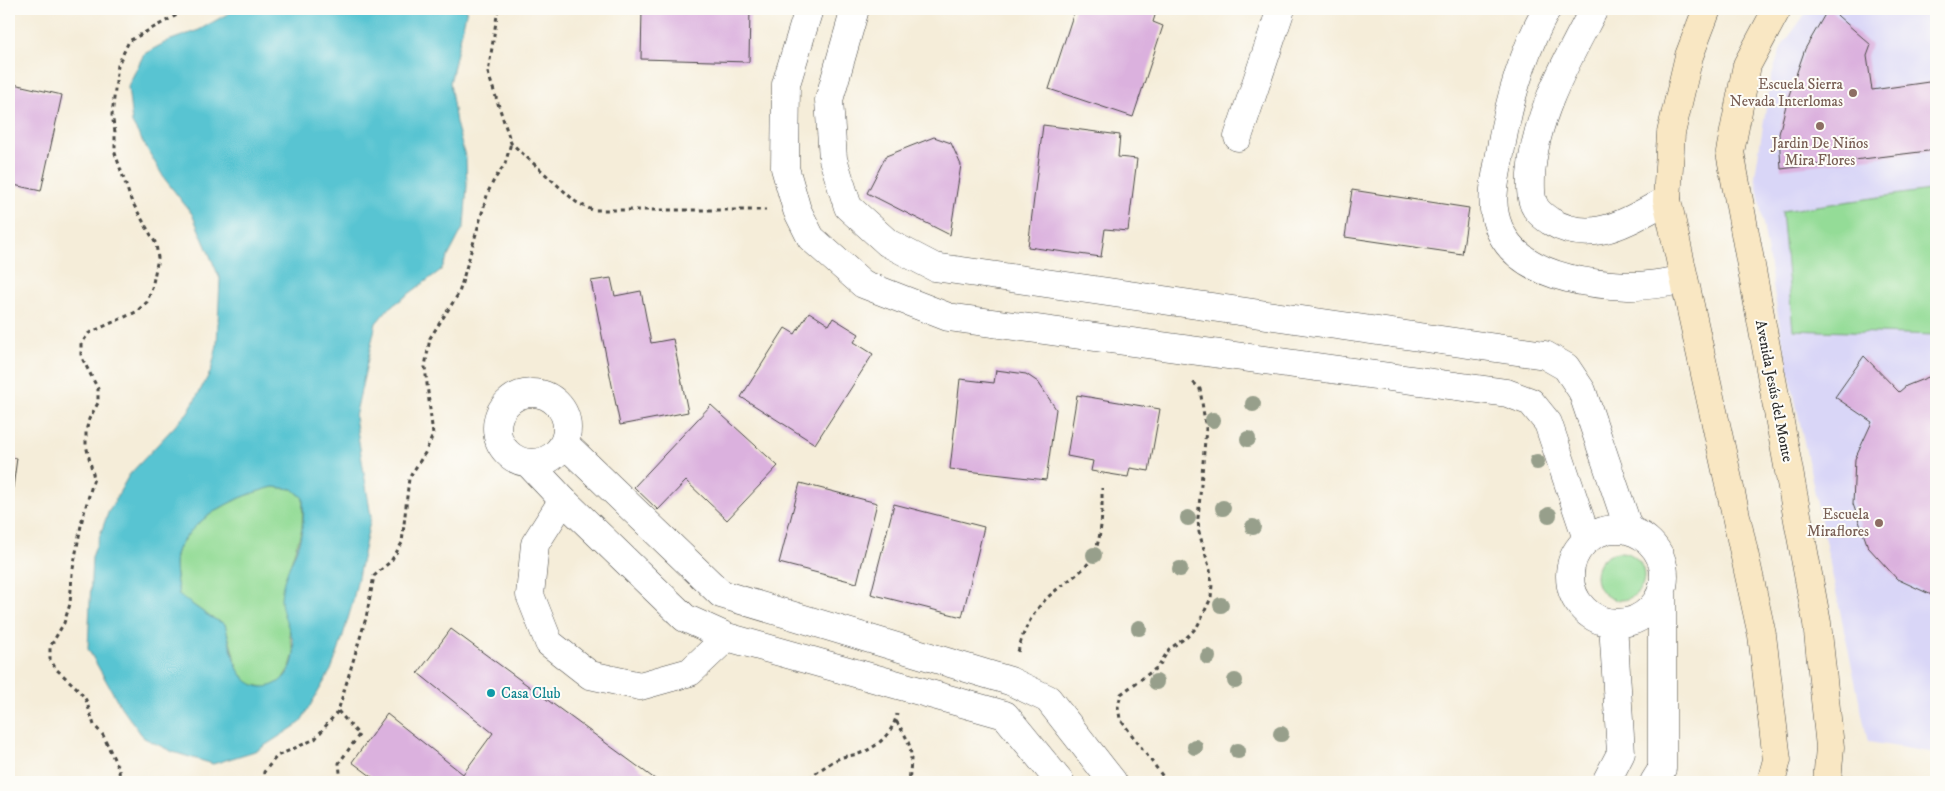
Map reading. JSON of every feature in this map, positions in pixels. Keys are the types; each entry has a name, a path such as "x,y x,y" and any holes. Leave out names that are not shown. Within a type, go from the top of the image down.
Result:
{"main road":[{"path":"1707,9 1689,56 1671,133 1667,200 1762,635 1776,760 1771,782"},
{"name":"Avenida Jesús del Monte","path":"1777,9 1747,64 1730,152 1817,623 1830,747 1827,782"}],"street":[{"path":"809,9 786,84 785,168 797,210 811,238 863,284 948,317 1507,393 1531,402 1548,423 1587,539"},
{"path":"855,9 829,100 833,159 848,207 888,243 934,268 1545,355 1566,368 1582,391 1628,530"},
{"path":"1238,137 1281,9"},
{"path":"1547,9 1535,31 1508,109 1494,194 1495,214 1500,230 1508,244 1520,257 1535,267 1559,276 1629,286 1684,280"},
{"path":"1594,9 1559,77 1542,122 1533,152 1531,185 1533,203 1544,217 1559,226 1576,232 1598,232 1617,226 1667,200"},
{"path":"528,464 550,460 565,444 568,421 556,402 536,393 514,397 499,414 497,436 508,455 528,464 685,618 727,637 1005,715 1060,782"},
{"path":"565,444 721,594 1010,681 1048,699 1113,782"},
{"path":"563,500 535,544 530,595 550,643 590,675 640,686 690,672 727,637"},
{"path":"1654,782 1662,768 1662,593 1664,566 1652,543 1628,530 1614,528 1599,532 1587,539 1571,562 1571,590 1587,613 1613,624 1633,621 1651,610 1662,593"},
{"path":"1606,782 1621,753 1613,624"}],"path":[{"path":"120,782 119,770 103,735 94,725 86,700 78,689 56,670 50,659 50,647 64,623 70,604 72,574 82,520 94,478 86,445 86,431 89,419 98,402 98,389 81,356 81,344 89,333 136,312 147,302 157,265 156,244 131,200 115,153 115,132 112,115 118,66 129,41 188,9"},
{"path":"498,9 488,73 511,143 576,202 592,210 797,210"},
{"path":"263,782 264,772 276,756 315,739 338,712 366,618 374,576 391,561 402,543 409,478 425,453 433,435 424,367 430,338 459,293 488,192 505,164 511,143"},
{"path":"1167,782 1120,719 1118,706 1121,694 1159,666 1169,648 1187,638 1197,627 1210,598 1211,577 1199,532 1198,518 1206,429 1200,389 1194,383 1178,374 1187,350"},
{"path":"1010,681 1027,622 1054,592 1073,577 1094,555 1102,528 1102,488"},
{"path":"338,712 360,734 339,763 341,782"},
{"path":"802,782 839,758 861,753 874,746 888,734 896,721 911,745 912,758 908,782"}],"shaded area":[{"name":"Escuela Miraflores","path":"1809,9 1936,9 1936,753 1868,742 1781,334 1755,175 1771,77 1782,46"}],"green space":[{"path":"1936,189 1936,335 1793,330 1782,211"},
{"path":"273,487 293,489 303,498 302,529 284,583 290,637 294,653 290,667 281,681 268,688 249,684 238,670 225,624 210,617 179,595 175,566 178,549 186,537 207,517 232,502"},
{"path":"1615,552 1625,552 1637,559 1644,571 1644,581 1637,593 1625,600 1615,600 1607,596 1600,589 1596,581 1596,571 1600,563 1607,556"}],"water":[{"path":"236,9 467,9 450,83 456,123 466,160 467,186 464,226 441,270 387,310 376,323 355,417 371,517 352,605 339,649 331,670 300,723 258,750 213,764 173,752 144,738 121,707 88,649 92,557 108,513 129,475 188,412 211,371 217,345 220,279 192,214 164,178 132,123 128,86 144,54 168,41 199,30","holes":["273,487 293,489 303,498 303,525 298,547 284,580 281,605 293,640 294,654 292,665 287,674 280,681 264,687 246,680 239,671 225,624 210,617 179,595 175,560 178,549 186,537 196,526 219,509 246,496"]}],"building":[{"path":"642,9 750,9 749,62 641,59"},
{"path":"1075,9 1157,9 1153,22 1163,26 1133,117 1049,89"},
{"name":"Escuela Sierra Nevada Interlomas","path":"1828,9 1871,45 1867,56 1872,90 1936,81 1936,150 1781,169 1779,134 1787,101 1805,49"},
{"path":"9,83 62,95 41,191 9,184"},
{"path":"1043,125 1120,135 1118,157 1137,159 1128,231 1105,229 1101,257 1028,247"},
{"path":"934,137 951,143 961,165 950,235 867,193 886,156"},
{"path":"1352,190 1469,208 1462,254 1345,237"},
{"path":"611,278 615,296 641,291 651,343 673,339 688,412 620,425 591,281"},
{"path":"809,312 829,325 833,318 859,334 854,342 873,354 815,444 741,397 785,328 795,334"},
{"path":"1864,356 1899,392 1906,386 1936,374 1936,597 1897,579 1868,547 1853,504 1855,459 1872,422 1835,397"},
{"path":"996,370 1026,374 1038,382 1056,409 1046,480 950,469 960,379 994,383"},
{"path":"1077,395 1160,409 1149,471 1130,468 1128,477 1091,471 1093,461 1067,456"},
{"path":"711,405 778,466 727,520 686,481 658,510 634,487"},
{"path":"9,457 17,458 10,510 9,510"},
{"path":"800,483 877,503 857,583 779,563"},
{"path":"894,504 984,527 962,617 871,594"},
{"name":"Casa Club","path":"451,629 659,782 379,782 352,762 387,714 463,774 493,733 418,673"}],"place":[{"name":"Escuela Sierra Nevada Interlomas","path":"1853,93"},
{"name":"Jardin De Niños Mira Flores","path":"1820,126"},
{"name":"Escuela Miraflores","path":"1879,523"},
{"name":"Casa Club","path":"491,693"}]}
